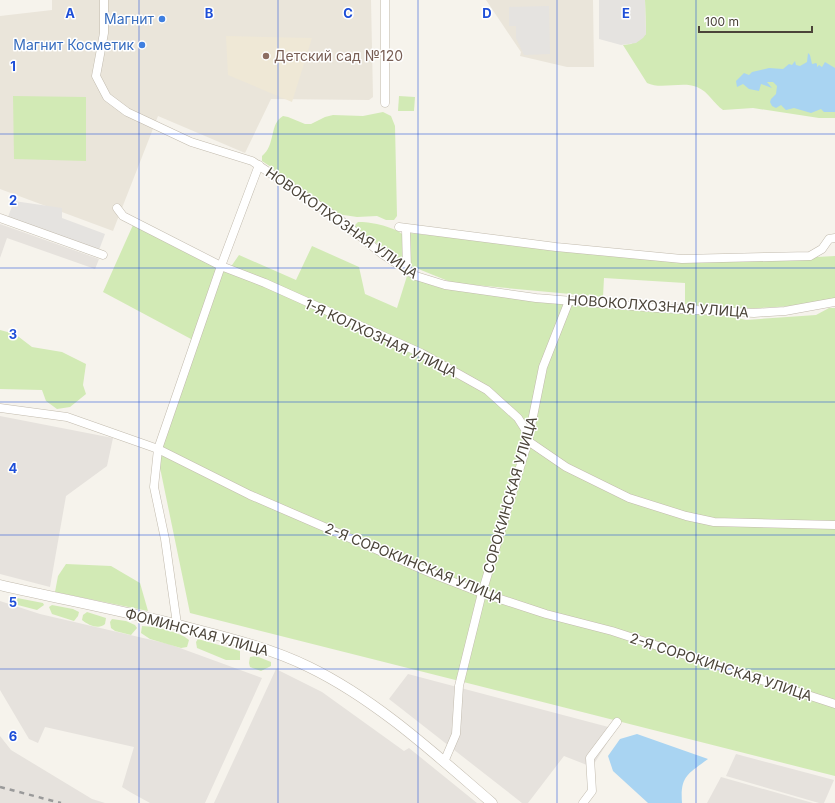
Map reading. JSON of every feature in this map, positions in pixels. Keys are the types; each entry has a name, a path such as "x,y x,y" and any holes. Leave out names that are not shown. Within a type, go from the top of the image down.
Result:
{"street":[{"name":"НОВОКОЛХОЗНАЯ УЛИЦА","path":"104,0 104,33 96,76 107,97 127,112 191,142 252,161 259,165 339,218 382,254 407,271 427,280 445,285 569,301 754,313 785,311 835,302"},
{"path":"385,0 385,104"},
{"path":"177,624 165,539 154,487 158,450 221,266 259,165"},
{"name":"1-Я КОЛХОЗНАЯ УЛИЦА","path":"117,208 123,216 221,266 265,283 421,353 487,390 518,418 525,428 528,442"},
{"path":"0,218 103,255"},
{"path":"407,271 403,228 556,247 682,259 810,256 822,249 829,239 835,238"},
{"name":"СОРОКИНСКАЯ УЛИЦА","path":"444,762 456,734 459,686 482,593 528,442 543,367 569,301"},
{"name":"2-Я СОРОКИНСКАЯ УЛИЦА","path":"0,408 67,417 158,450 250,495 438,576 482,593 546,614 612,631 835,704"},
{"path":"528,442 566,467 629,498 686,516 714,522 835,525"},
{"name":"ФОМИНСКАЯ УЛИЦА","path":"0,585 177,624 267,649 308,666 363,698 444,762 492,803"},
{"path":"583,803 592,791 590,758 617,722"}],"shaded area":[{"path":"52,0 371,0 373,97 369,100 271,99 245,153 158,116 113,231 0,189 0,16 52,10"},
{"path":"486,0 593,0 594,67 567,67 520,56 521,52"},
{"path":"599,0 645,0 646,34 643,38 636,43 621,45 599,39"},
{"path":"549,6 550,54 524,55 516,38 516,26 509,26 509,7"},
{"name":"Детский сад №120","path":"226,36 312,38 292,102 228,75"},
{"path":"14,201 62,208 62,218 105,234 99,250 8,217"},
{"path":"0,224 99,259 95,269 7,238 0,258"},
{"path":"0,416 113,438 107,466 66,496 50,587 0,574"},
{"path":"0,601 40,614 169,644 262,678 205,803 150,803 122,787 134,747 45,727 38,743 29,739 0,690"},
{"path":"276,669 322,692 404,751 409,748 477,803 214,803"},
{"path":"408,674 616,729 592,767 564,756 528,803 522,803 389,699"},
{"path":"0,736 11,750 92,799 105,803 0,803"},
{"path":"736,754 834,780 824,803 819,803 726,776"},
{"path":"721,777 813,803 707,803"}],"green space":[{"path":"645,0 835,0 835,118 819,118 753,108 723,110 705,92 697,87 691,85 659,86 647,83 623,45 631,44 646,34"},
{"path":"13,96 86,97 86,161 14,159"},
{"path":"399,96 415,97 414,111 398,111"},
{"path":"383,112 391,116 395,126 397,216 394,220 386,220 377,216 357,217 337,214 277,177 274,169 262,161 262,156 269,146 276,124 283,116 305,124 311,124 333,115 363,116"},
{"path":"358,222 368,222 399,231 402,234 403,260 400,260 355,228 355,225"},
{"path":"133,225 230,268 239,255 296,280 312,246 359,267 365,294 397,308 407,276 437,287 721,314 746,320 816,315 829,308 835,308 835,776 190,613 158,458 191,339 103,292"},
{"path":"409,233 672,260 745,261 835,256 835,299 812,305 742,309 685,304 685,283 604,278 603,297 453,283 411,266"},
{"path":"0,330 15,334 32,347 62,352 86,364 83,385 86,394 70,407 57,409 46,401 42,390 0,389"},
{"path":"66,564 111,566 140,583 148,611 55,592 58,576"},
{"path":"12,597 43,603 44,605 37,610 10,603"},
{"path":"52,605 73,609 79,612 78,616 74,621 52,614 49,607"},
{"path":"87,612 106,618 105,624 97,627 84,622 82,620 83,615"},
{"path":"112,619 126,621 135,625 137,628 131,635 115,631 111,628 110,622"},
{"path":"142,626 161,628 179,634 189,640 187,647 181,648 150,639 141,633"},
{"path":"198,639 240,651 240,660 226,660 197,648 196,642"},
{"path":"256,656 271,662 271,666 261,671 250,667 250,657"}],"water":[{"path":"808,53 812,64 816,63 817,67 819,65 822,67 825,62 835,68 835,112 824,112 821,109 811,113 794,108 786,110 781,105 776,108 772,106 770,102 776,94 777,86 773,82 767,82 772,88 761,84 759,91 749,89 743,84 737,87 736,81 744,73 749,75 752,72 769,68 783,69 789,64 792,65 795,61 796,65 800,66 807,62"},
{"path":"637,734 708,759 690,772 684,781 682,787 682,803 648,803 613,771 608,756 620,739"}],"railway":[{"path":"0,787 61,803"}],"place":[{"name":"Магнит","path":"162,19"},
{"name":"Магнит Косметик","path":"142,45"},
{"name":"Детский сад №120","path":"266,56"}]}
